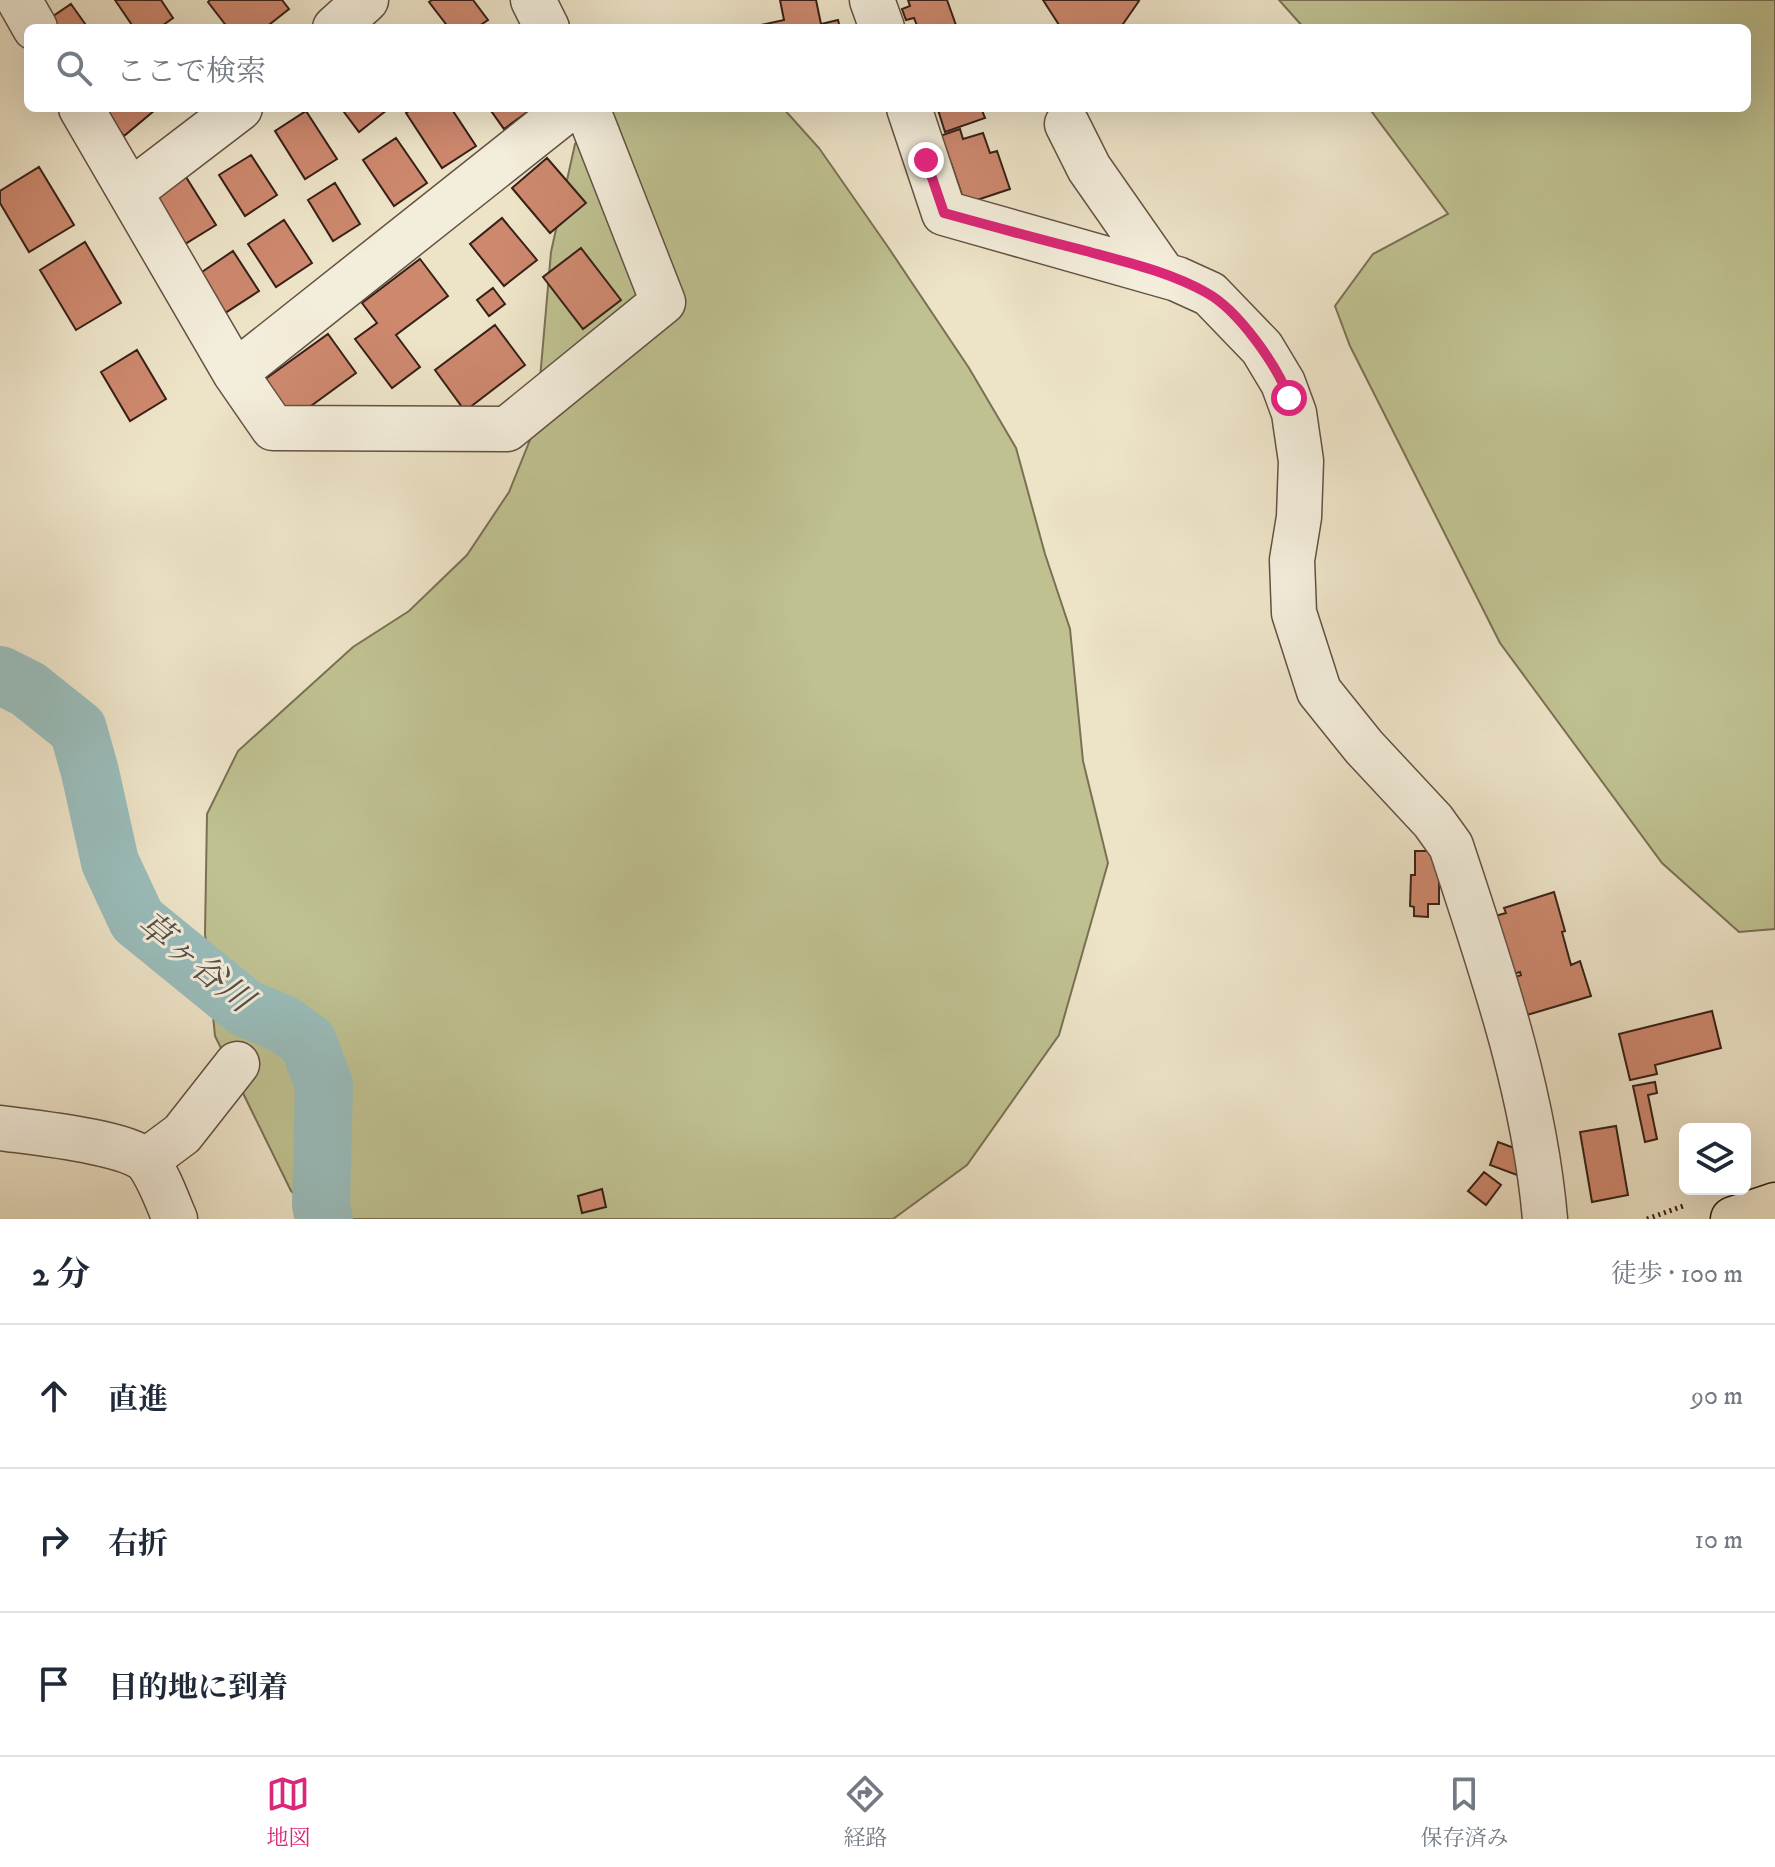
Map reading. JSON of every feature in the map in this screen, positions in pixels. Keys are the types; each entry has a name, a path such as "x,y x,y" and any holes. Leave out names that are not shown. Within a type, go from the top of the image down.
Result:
{"main road":[{"path":"1733,1219 1775,1205"}],"street":[{"path":"19,0 33,24"},
{"path":"339,24 366,0"},
{"path":"533,0 545,24"},
{"path":"872,0 881,24"},
{"path":"83,112 235,373 273,428 507,429 663,302 589,112"},
{"path":"130,192 235,112"},
{"path":"235,373 564,112"},
{"path":"910,112 944,213 1163,274 1210,294 1262,348 1283,383 1294,413 1301,461 1299,517 1292,560 1294,613 1303,645 1319,691 1364,747 1433,821 1451,846 1519,1064 1536,1141 1545,1219"},
{"path":"1067,124 1089,168 1163,274"},
{"path":"147,1160 182,1134 237,1064"},
{"path":"0,1128 80,1139 128,1151 147,1160 175,1219"}],"path":[{"path":"1647,1219 1686,1205"}],"green space":[{"path":"1279,0 1775,0 1775,929 1739,932 1662,863 1500,643 1350,346 1335,306 1373,254 1448,214 1372,112 1751,112 1751,24 1300,24"},
{"path":"594,112 787,112 819,148 888,247 969,368 1016,448 1045,554 1070,629 1083,761 1108,863 1059,1035 967,1165 893,1219 319,1219 291,1191 215,1036 205,934 207,814 238,751 353,647 409,611 467,555 509,492 536,425 551,252 575,144"}],"building":[{"path":"115,0 161,0 173,18 165,24 131,24"},
{"path":"282,0 289,9 270,24 225,24 208,2"},
{"path":"473,0 488,20 482,24 446,24 429,2"},
{"path":"780,0 816,0 821,24 766,24 784,20"},
{"path":"908,0 947,0 956,24 916,24 914,18 906,20 902,9 910,6"},
{"path":"1043,0 1139,1 1123,24 1058,24"},
{"path":"71,4 85,24 41,24"},
{"path":"103,112 153,112 124,136"},
{"path":"307,112 337,159 305,179 275,131"},
{"path":"344,112 384,112 359,132"},
{"path":"454,112 476,146 442,168 406,113"},
{"path":"492,112 527,112 504,129"},
{"path":"939,112 983,112 985,118 945,132"},
{"path":"960,129 963,139 983,133 990,153 997,151 1010,189 965,204 951,163 946,164 937,137"},
{"path":"396,138 427,183 394,206 363,160"},
{"path":"251,155 277,195 245,216 219,175"},
{"path":"547,158 586,203 550,233 512,188"},
{"path":"39,167 74,225 29,252 0,203 0,191"},
{"path":"186,177 216,225 185,244 156,196"},
{"path":"335,183 360,224 333,241 308,200"},
{"path":"502,218 537,260 504,286 470,244"},
{"path":"284,220 312,263 276,287 248,244"},
{"path":"85,242 121,303 76,330 40,270"},
{"path":"581,248 621,300 583,329 543,277"},
{"path":"233,251 259,291 222,315 196,276"},
{"path":"420,259 448,296 396,335 420,367 392,388 355,339 377,323 362,303"},
{"path":"493,288 505,304 489,316 477,300"},
{"path":"495,325 525,365 465,411 435,370"},
{"path":"328,334 356,373 293,419 264,380"},
{"path":"137,350 166,399 130,421 101,372"},
{"path":"1415,851 1439,851 1439,904 1428,904 1428,917 1414,916 1414,907 1410,906"},
{"path":"1554,892 1571,965 1580,961 1591,996 1527,1015 1515,977 1521,975 1520,972 1510,975 1495,916 1506,913 1504,908"},
{"path":"1712,1011 1721,1048 1655,1065 1657,1074 1630,1080 1619,1034"},
{"path":"1655,1082 1657,1093 1648,1095 1657,1139 1645,1142 1633,1086"},
{"path":"1616,1126 1628,1195 1592,1202 1580,1132"},
{"path":"1498,1142 1525,1152 1517,1175 1490,1165"},
{"path":"1484,1172 1501,1185 1486,1205 1468,1191"},
{"path":"602,1189 606,1207 582,1213 578,1196"}],"waterway":[{"name":"草ヶ谷川","path":"0,675 28,689 78,729 110,862 137,920 245,1008 283,1024 308,1042 324,1085 321,1205 324,1219"}],"route":[{"path":"926,160 944,213 1133,264 1210,294 1262,348 1289,398"}]}
